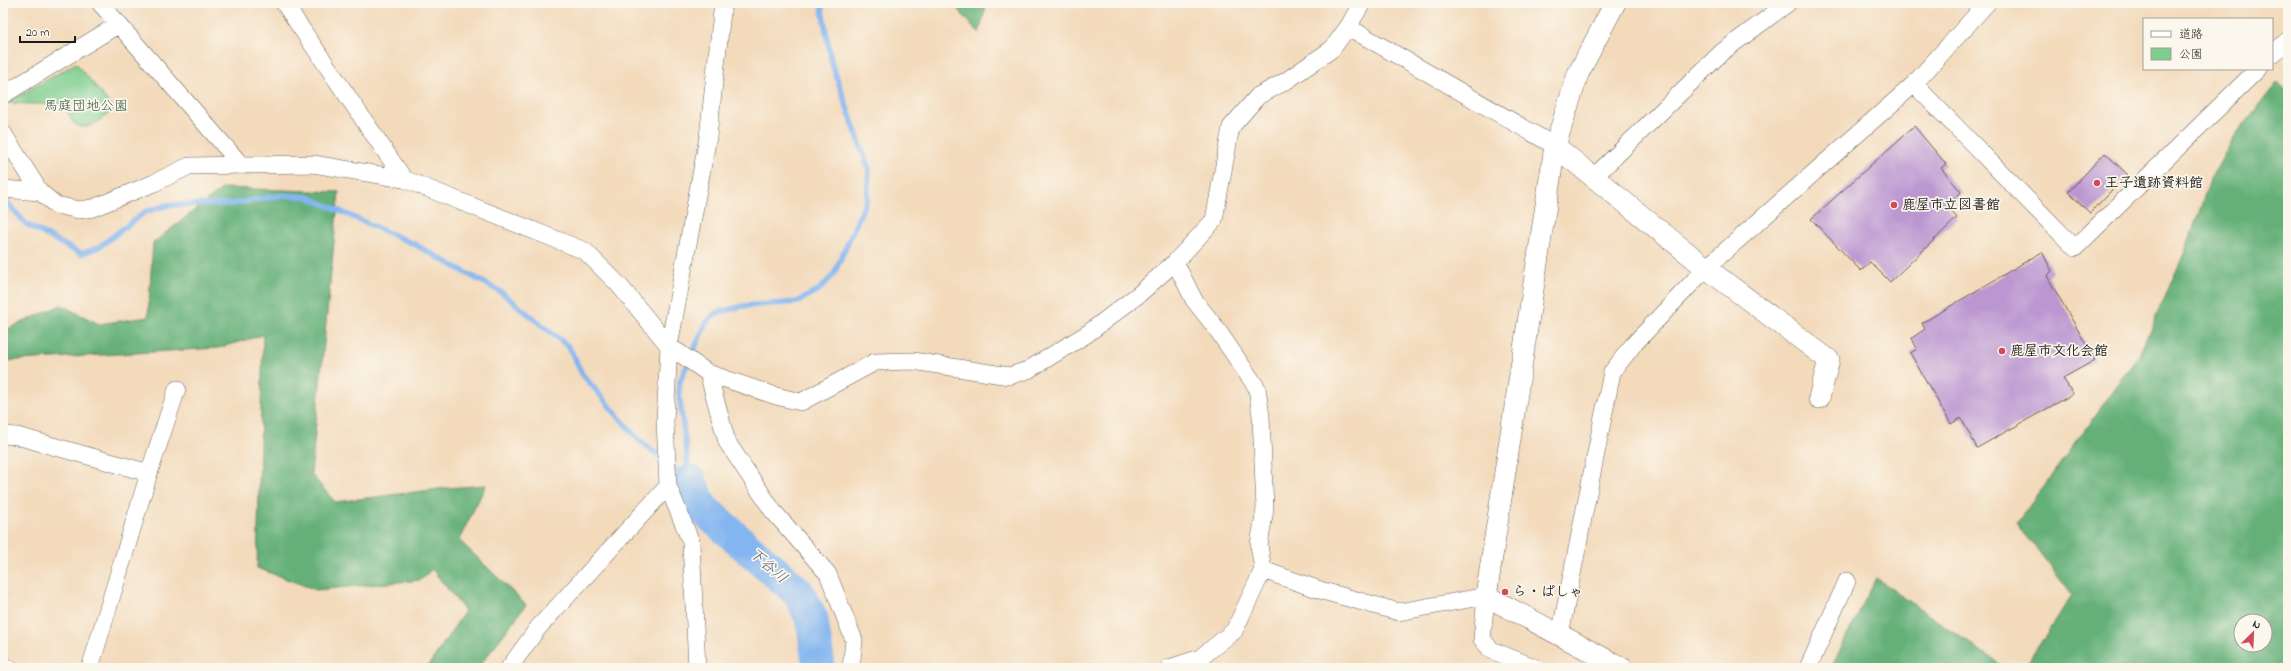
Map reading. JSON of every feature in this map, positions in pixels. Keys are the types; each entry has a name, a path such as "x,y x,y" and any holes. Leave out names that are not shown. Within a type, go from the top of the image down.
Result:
{"street":[{"path":"100,3 242,166"},
{"path":"284,3 404,179"},
{"path":"697,668 691,542 668,486 664,421 669,346 708,137 723,3"},
{"path":"3,133 40,192 56,205 79,210 93,208 154,183 189,166 313,164 404,179 584,251 619,285 669,346 708,373 776,396 801,402 875,362 913,362 1009,376 1028,370 1087,334 1138,295 1176,262 1214,220 1231,127 1258,96 1286,81 1332,49 1348,27 1362,3"},
{"path":"1536,668 1491,650 1482,639 1486,596 1555,146 1578,74 1615,3"},
{"path":"1593,178 1722,52 1788,3"},
{"path":"1560,635 1612,372 1633,345 1706,268 1914,84 1987,3"},
{"path":"3,95 119,24"},
{"path":"1348,27 1555,146 1706,268 1829,360 1819,398"},
{"path":"2273,54 2288,40"},
{"path":"1914,84 2075,248 2257,70"},
{"path":"3,189 40,192"},
{"path":"1169,668 1200,658 1234,631 1263,570 1259,545 1265,509 1262,424 1257,388 1216,328 1194,300 1176,262"},
{"path":"708,373 727,442 773,511 828,574 854,640 851,668"},
{"path":"90,668 149,473 177,389"},
{"path":"3,435 17,436 149,473"},
{"path":"509,668 538,628 668,486"},
{"path":"1263,570 1323,591 1399,612 1486,596 1622,668"},
{"path":"1808,668 1847,581"},
{"path":"3,666 9,668"}],"green space":[{"path":"952,3 987,3 979,33"},
{"name":"馬庭団地公園","path":"76,63 114,109 94,124 83,127 78,126 73,122 65,105 7,103"},
{"path":"2277,83 2288,94 2288,668 2024,668 2072,595 2017,523 2139,355 2186,249 2210,180 2236,134"},
{"path":"223,188 339,192 311,474 335,502 447,488 486,485 459,540 526,605 478,668 427,668 465,611 432,569 421,580 316,590 257,568 263,335 218,348 3,361 3,331 61,305 99,324 148,317 153,243"},
{"path":"1876,578 2005,668 1831,668"}],"building":[{"path":"1914,126 1946,164 1941,168 1961,192 1947,207 1957,218 1890,282 1870,262 1861,271 1811,219"},
{"name":"王子遺跡資料館","path":"2105,153 2127,174 2090,213 2068,192"},
{"name":"鹿屋市文化会館","path":"2042,252 2052,271 2047,276 2095,360 2063,378 2073,394 1977,448 1961,418 1951,424 1910,353 1917,349 1912,338 1925,329 1922,323"}],"waterway":[{"path":"690,481 679,392 680,381 706,323 716,313 743,306 797,302 819,290 834,274 867,199 869,170 832,64 821,3"},
{"path":"3,197 26,224 81,254 99,247 145,212 168,205 232,204 283,195 308,197 414,244 501,292 569,347 582,374 636,437 664,460"},
{"path":"670,465 690,481"},
{"name":"下谷川","path":"690,481 702,508 798,592 812,619 819,668"}],"place":[{"name":"王子遺跡資料館","path":"2097,183"},
{"name":"鹿屋市立図書館","path":"1894,205"},
{"name":"鹿屋市文化会館","path":"2002,351"},
{"name":"ら・ぱしゃ","path":"1505,592"}]}
